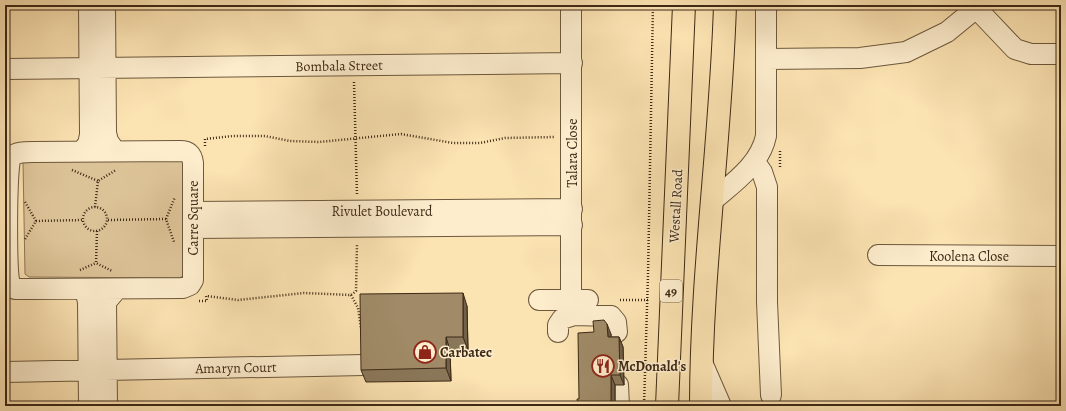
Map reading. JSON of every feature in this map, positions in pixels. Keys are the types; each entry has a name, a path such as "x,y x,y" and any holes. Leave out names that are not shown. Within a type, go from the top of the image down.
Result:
{"main road":[{"name":"Westall Road","path":"668,406 684,5"},
{"path":"702,406 701,360 712,202 723,76 725,5"}],"street":[{"path":"90,5 106,133 108,141 115,151"},
{"path":"82,151 88,144 90,135 105,5"},
{"name":"Talara Close","path":"539,300 580,300 572,217 571,5"},
{"path":"712,202 756,162 764,148 766,136 766,5"},
{"path":"766,59 860,58 906,52 947,32 979,7 1015,49 1032,54 1061,54"},
{"name":"Bombala Street","path":"5,69 572,63"},
{"name":"Carre Square","path":"82,151 188,152 191,155 193,163 193,280 187,287 15,289 10,284 8,278 6,220 8,172 12,156 24,152 82,151"},
{"path":"756,162 762,172 767,187 767,302 771,395"},
{"name":"Rivulet Boulevard","path":"193,220 572,217"},
{"name":"Koolena Close","path":"878,255 1061,256"},
{"path":"85,289 98,371 107,406"},
{"path":"89,406 98,371 106,302 117,289"},
{"path":"558,328 608,324 615,327 617,340"},
{"path":"701,360 721,406"},
{"name":"Amaryn Court","path":"5,372 364,365"},
{"path":"618,385 619,406"}],"path":[{"name":"Westall Road","path":"644,406 653,5"},
{"path":"191,301 207,301 206,296 238,300 304,293 351,294 356,291 358,219 354,66"},
{"path":"205,154 205,139 233,136 265,136 290,141 319,142 355,140 401,134 453,143 480,143 505,138 572,136"},
{"path":"95,207 98,181 124,165 115,151"},
{"path":"95,207 103,209 108,220 104,228 97,231 89,229 83,220 86,212 95,207"},
{"path":"108,220 166,218 175,245 193,248"},
{"path":"8,249 27,238 36,221 83,220"},
{"path":"97,231 96,263 119,274 122,280 117,289"},
{"path":"351,294 358,308 362,334"}],"shaded area":[{"path":"184,156 190,273 179,278 29,277 25,274 23,161"}],"building":[{"path":"463,293 463,337 446,337 446,368 361,370 360,294"},
{"name":"McDonald's","path":"604,320 607,324 608,337 619,337 620,375 611,375 611,405 578,406 578,333 594,332 593,321"}],"place":[{"name":"Carbatec","path":"425,352"},
{"name":"McDonald's","path":"603,366"}]}
